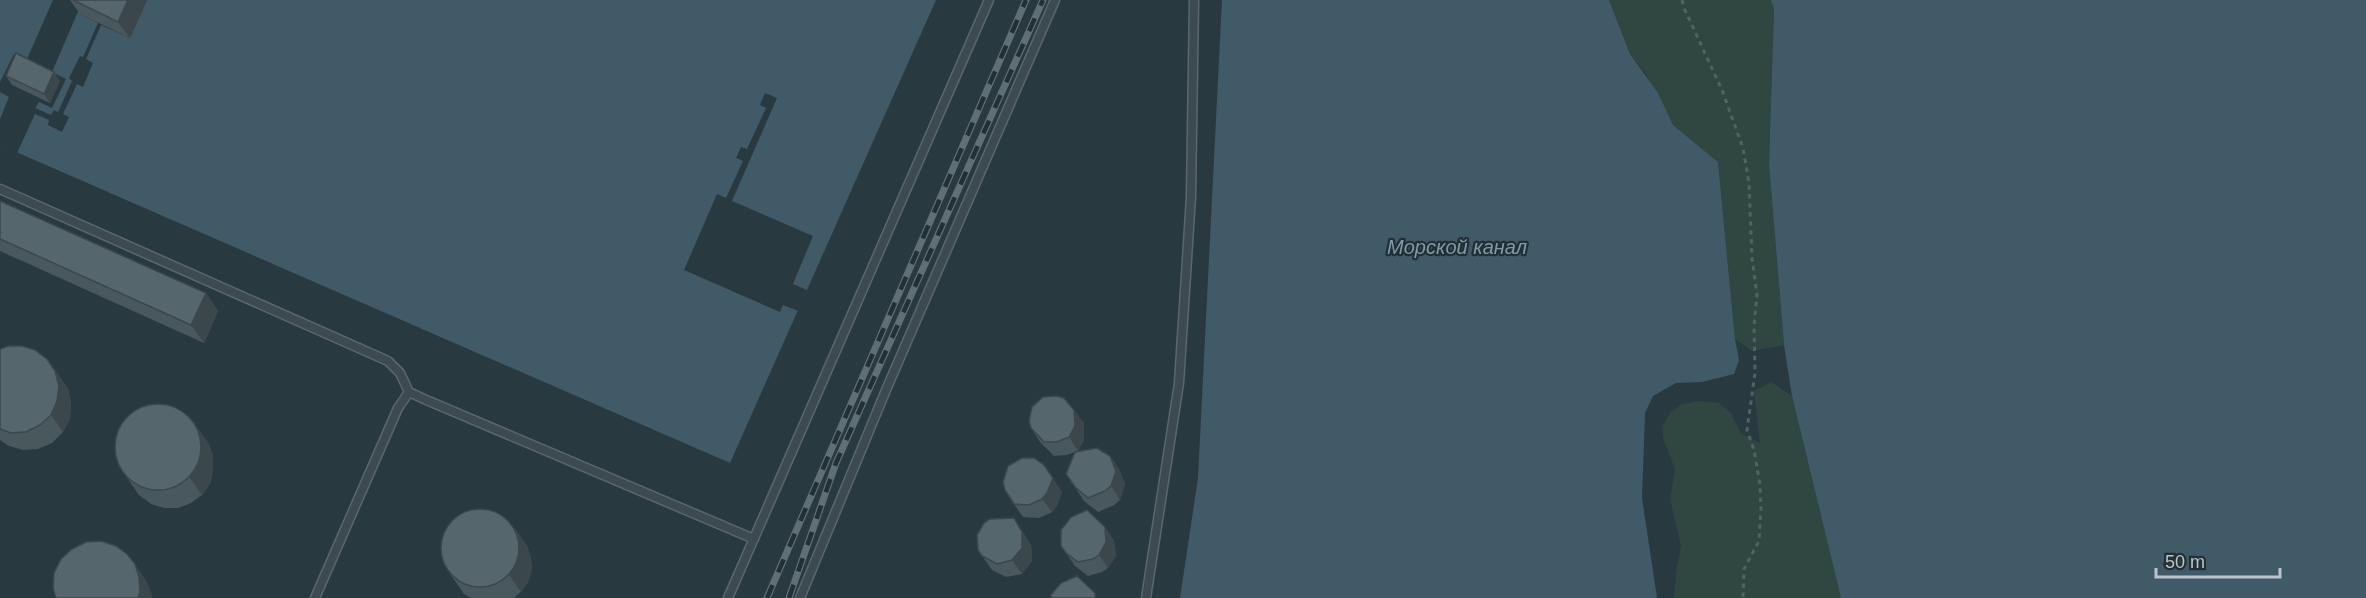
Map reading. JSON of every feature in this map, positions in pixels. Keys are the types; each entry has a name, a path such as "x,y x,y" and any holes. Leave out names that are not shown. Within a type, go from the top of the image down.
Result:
{"lane":[{"path":"728,598 988,0"},
{"path":"800,598 886,390 1055,0"},
{"path":"1146,598 1179,383 1191,197 1194,0"},
{"path":"0,189 388,361 400,373 410,392 754,539"},
{"path":"315,598 398,408 410,392"}],"path":[{"path":"1683,0 1722,90 1743,148 1749,183 1752,258 1757,295 1754,326 1755,373 1747,430 1754,450 1761,508 1759,541 1744,569 1743,598"}],"green space":[{"path":"1609,0 1771,0 1774,9 1769,164 1784,345 1752,351 1735,339 1718,162 1673,125 1646,74 1630,54"},
{"path":"1771,382 1792,396 1841,598 1674,598 1681,546 1670,499 1675,469 1663,438 1662,426 1671,412 1682,404 1699,401 1719,403 1731,413 1741,434 1760,443 1754,391"}],"water":[{"path":"0,0 936,0 730,463 0,145"},
{"name":"Морской канал","path":"1222,0 1609,0 1630,54 1658,93 1673,125 1718,162 1739,360 1734,374 1702,382 1676,383 1653,396 1645,413 1642,498 1657,598 1180,598 1198,478"},
{"path":"1771,0 2366,0 2366,598 1841,598 1792,396 1784,345 1769,164 1774,9"}],"pier":[{"path":"53,0 83,0 52,72 66,79 52,108 39,102 35,108 51,115 54,110 58,112 72,81 69,78 80,56 83,57 98,23 80,14 87,0 147,0 130,38 101,25 86,59 93,63 83,87 77,84 63,114 69,117 62,132 48,125 49,120 35,114 17,153 0,145 0,119 9,97 0,92 0,82 14,54 27,59"},
{"path":"765,93 777,98 732,201 813,236 793,284 807,290 798,311 783,305 780,312 684,270 717,194 726,198 743,161 736,158 741,147 747,149 766,108 760,105"}],"building":[{"path":"73,0 128,0 118,22"},
{"path":"16,53 54,72 44,94 6,76"},
{"path":"0,201 206,293 191,325 0,239"},
{"path":"8,346 22,346 35,350 47,359 55,371 59,386 57,401 51,415 40,425 26,432 11,433 0,429 0,349"},
{"path":"1043,397 1064,398 1074,410 1075,426 1069,437 1057,442 1044,442 1031,428 1029,421 1032,407"},
{"path":"158,404 175,407 189,416 198,430 201,447 198,464 189,478 175,487 158,490 141,487 127,478 118,464 115,447 118,430 127,416 141,407"},
{"path":"1097,448 1110,456 1116,471 1111,486 1088,498 1075,487 1066,474 1075,452"},
{"path":"1022,458 1034,458 1044,465 1053,478 1042,499 1029,505 1014,504 1003,482 1008,466"},
{"path":"480,509 495,512 508,520 516,533 519,548 516,563 508,576 495,584 480,587 465,584 452,576 444,563 441,548 444,533 452,520 465,512"},
{"path":"1087,510 1105,527 1106,542 1099,555 1093,559 1078,562 1061,546 1061,530 1071,517"},
{"path":"1014,518 1022,532 1022,548 1012,560 997,564 982,556 978,550 977,535 984,523 990,519"},
{"path":"101,541 116,546 135,564 139,577 138,598 56,598 53,588 54,573 61,559 72,549 86,542"},
{"path":"1077,576 1095,593 1095,598 1051,598 1061,583"}],"railway":[{"path":"767,598 1026,0"},
{"path":"789,598 836,463 1043,0"}]}
